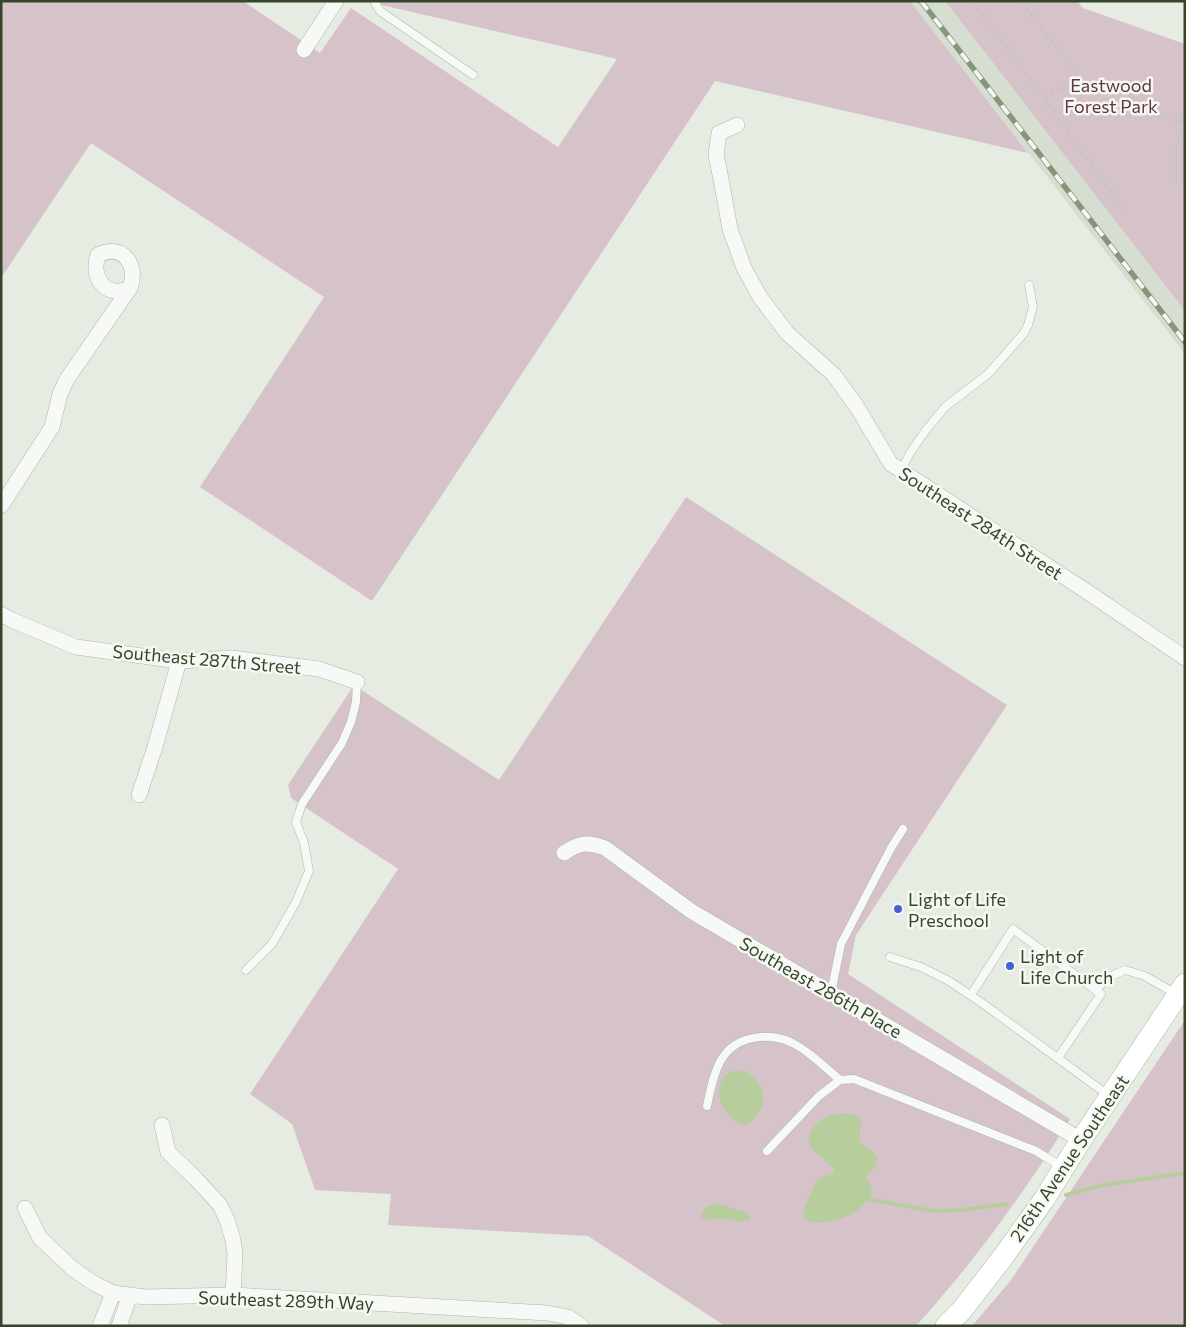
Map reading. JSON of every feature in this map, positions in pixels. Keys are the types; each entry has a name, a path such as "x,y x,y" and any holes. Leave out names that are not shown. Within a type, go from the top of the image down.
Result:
{"street":[{"path":"304,50 336,1"},
{"name":"Southeast 284th Street","path":"738,125 719,133 716,155 730,229 744,268 760,297 787,333 834,375 858,408 891,464 1185,658"},
{"path":"1,506 52,427 60,394 67,380 130,288"},
{"name":"Southeast 287th Street","path":"1,614 76,648 178,661 232,658 319,669 358,682"},
{"path":"139,795 155,747 178,661"},
{"name":"Southeast 286th Place","path":"564,853 574,846 591,843 605,848 691,911 1081,1140"},
{"name":"216th Avenue Southeast","path":"946,1326 962,1310 1045,1198 1081,1140 1181,990"},
{"path":"162,1125 168,1152 220,1205 227,1220 235,1254 233,1295"},
{"name":"Southeast 289th Way","path":"25,1208 40,1238 73,1269 95,1284 113,1293 146,1297 233,1295 547,1313 568,1318 581,1326"},
{"path":"100,1326 113,1293"},
{"path":"119,1326 130,1295"}],"lane":[{"path":"374,1 380,11 473,75"},
{"path":"901,471 910,453 945,407 988,374 1009,352 1024,332 1033,307 1029,285"},
{"path":"246,970 272,944 296,902 309,871 304,843 296,822 302,804 342,743 351,722 358,682"},
{"path":"831,993 841,944 891,848 903,829"},
{"path":"971,995 1013,929 1101,994 1058,1058"},
{"path":"890,957 922,967 971,995 1110,1096"},
{"path":"1096,990 1109,977 1125,970 1181,990"},
{"path":"706,1106 712,1082 720,1062 734,1047 748,1039 758,1037 786,1040 800,1047 840,1080"},
{"path":"768,1151 819,1096 840,1080 854,1079 1036,1152 1063,1168"}],"path":[{"path":"973,1 1124,209"},
{"path":"1022,1 1086,85 1118,108 1179,121 1185,125 1179,135 1176,156 1176,184"},
{"path":"1044,99 1072,81 1083,80"},
{"path":"1179,121 1185,115"}],"shaded area":[{"path":"910,1 945,1 1185,311 1185,354"},
{"path":"737,1070 747,1073 756,1079 763,1094 763,1104 760,1111 755,1118 745,1125 729,1116 720,1099 719,1092 722,1080 728,1073"},
{"path":"848,1113 859,1116 861,1123 860,1141 877,1158 876,1166 866,1178 872,1188 872,1192 862,1206 849,1215 825,1222 810,1222 803,1213 812,1189 820,1178 833,1174 834,1169 809,1146 809,1137 816,1124 824,1118 830,1115"},
{"path":"719,1204 747,1213 750,1219 741,1221 704,1220 701,1216 703,1210"}],"green space":[{"path":"1,1 243,1 320,53 351,8 558,147 617,59 364,1 910,1 1028,153 715,81 372,601 200,487 324,297 91,143 1,278"},
{"name":"Eastwood Forest Park","path":"945,1 1077,1 1083,8 1185,44 1185,311"},
{"path":"686,497 1007,705 856,935 848,974 1070,1119 998,1226 916,1326 725,1326 588,1236 388,1225 391,1194 315,1190 292,1124 250,1094 398,869 291,798 288,785 354,685 499,780"},
{"path":"1185,1020 1185,1326 972,1326 1011,1280"}],"waterway":[{"path":"1066,1195 1103,1185 1185,1173"},
{"path":"868,1199 933,1211 961,1210 1007,1204"}],"railway":[{"path":"921,1 1185,342"}],"place":[{"name":"Light of Life Preschool","path":"898,909"},
{"name":"Light of Life Church","path":"1010,966"}]}
